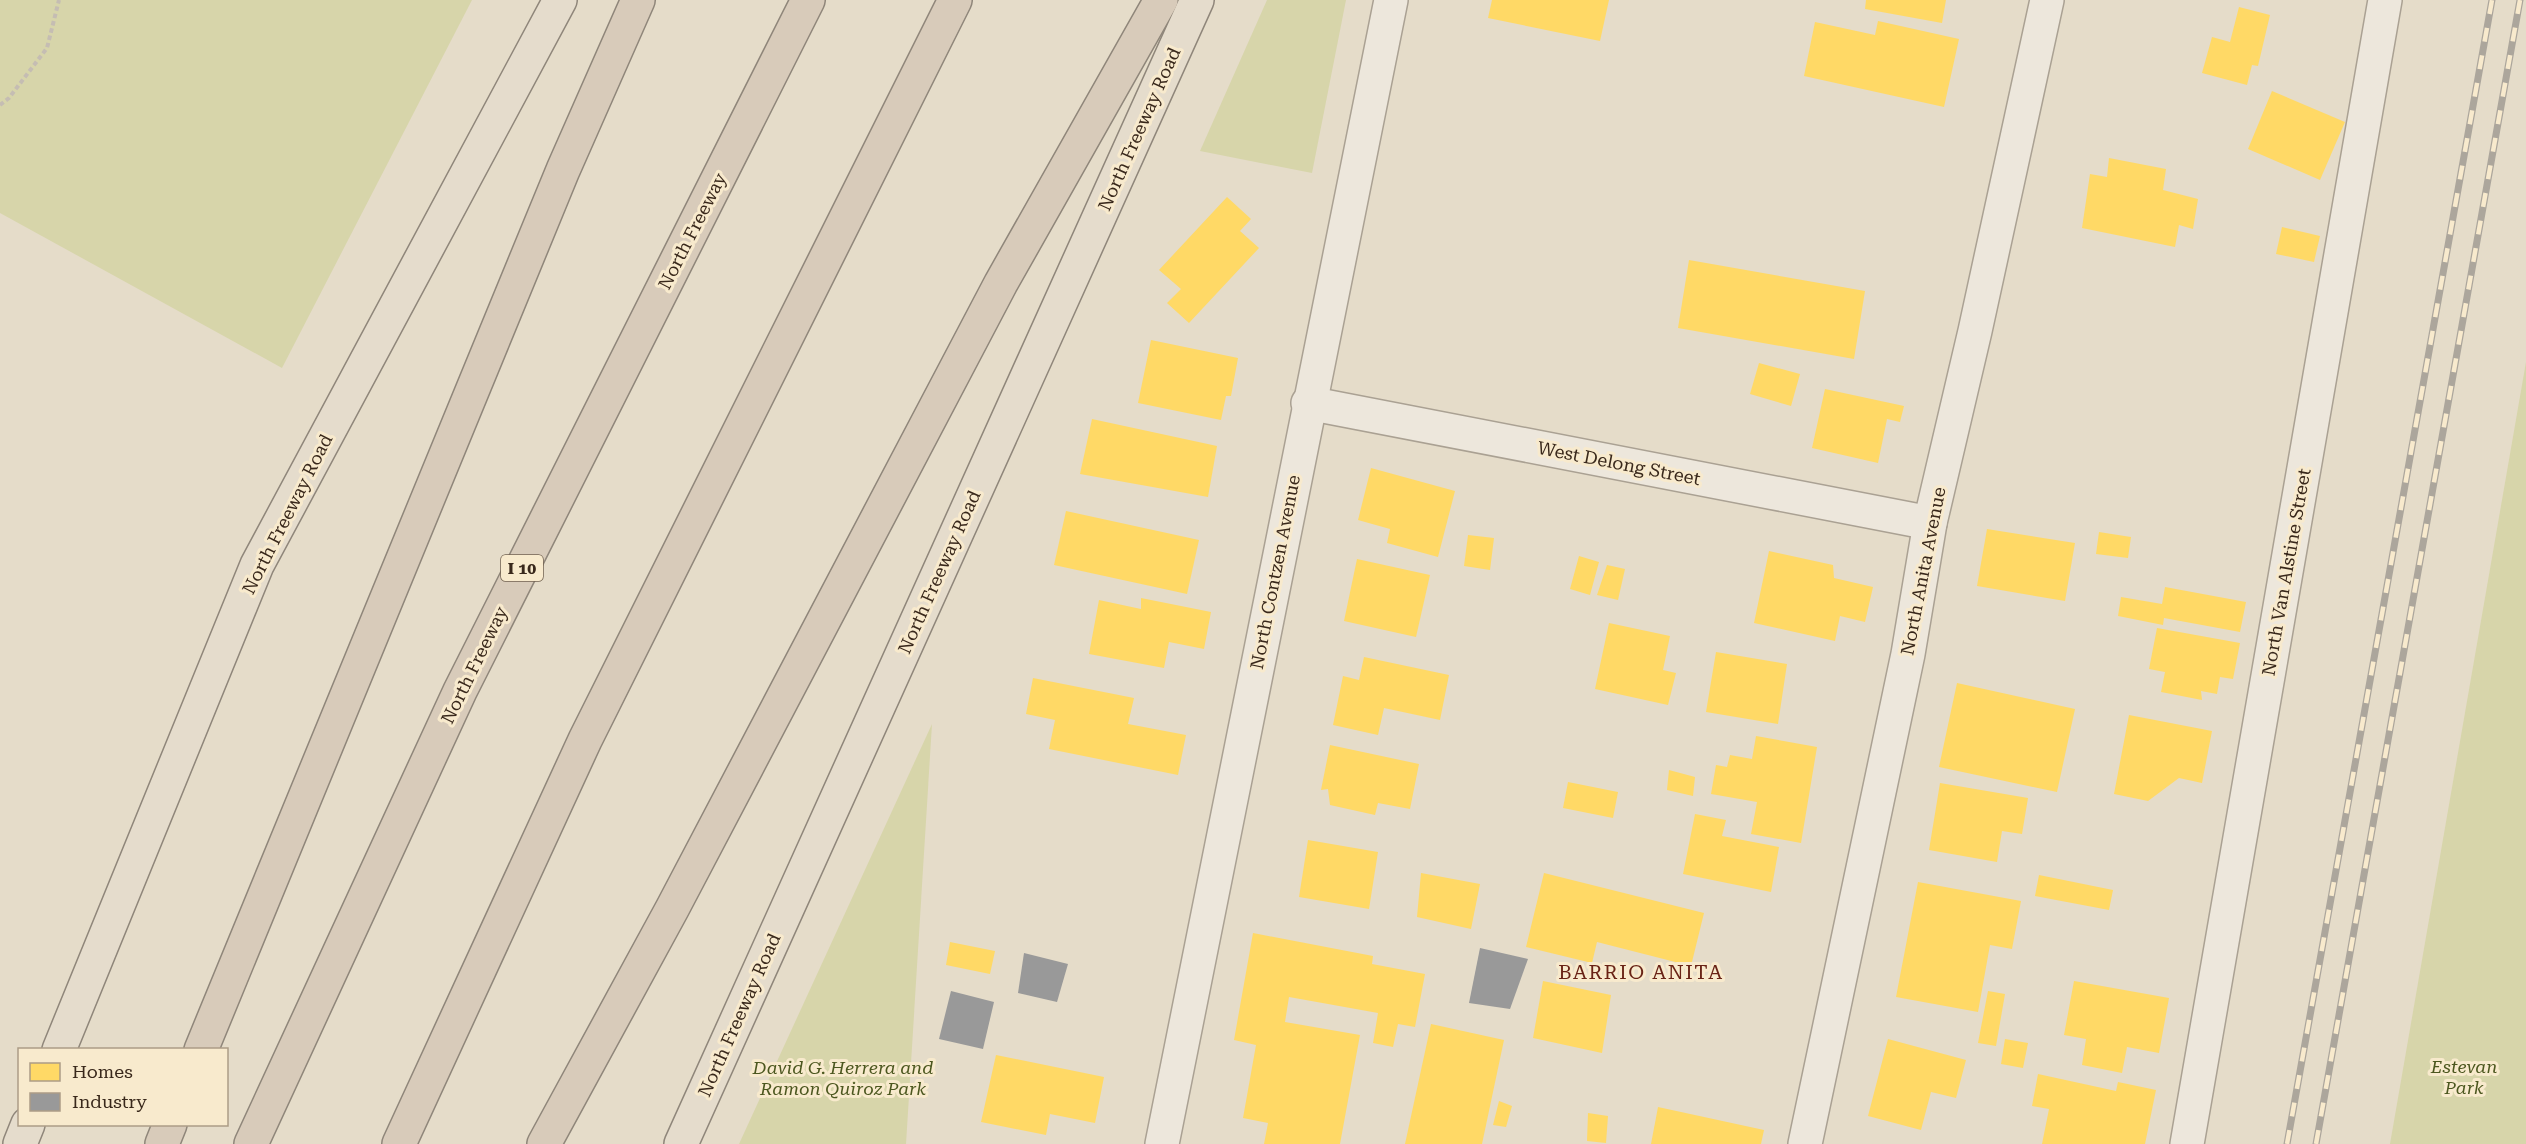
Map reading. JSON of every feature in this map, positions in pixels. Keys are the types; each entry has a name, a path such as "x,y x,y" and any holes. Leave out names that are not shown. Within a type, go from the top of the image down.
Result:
{"highway":[{"path":"202,1048 559,181 638,0"},
{"name":"North Freeway","path":"251,1144 460,692 808,0"},
{"path":"399,1144 585,740 955,0"},
{"path":"544,1144 672,909 1001,283 1161,0"},
{"path":"162,1144 170,1126"}],"main road":[{"name":"North Freeway Road","path":"60,1048 257,565 560,0"},
{"name":"North Freeway Road","path":"681,1144 1197,0"},
{"path":"20,1144 28,1126"}],"street":[{"name":"North Contzen Avenue","path":"1162,1144 1308,403 1391,0"},
{"name":"North Anita Avenue","path":"1805,1144 1908,654 1930,524 1976,331 2047,0"},
{"name":"North Van Alstine Street","path":"2187,1144 2385,0"},
{"name":"West Delong Street","path":"1308,403 1930,524"}],"path":[{"path":"0,105 9,98 46,48 59,0"}],"green space":[{"path":"0,0 472,0 282,368 0,213"},
{"path":"1267,0 1346,0 1312,173 1200,151"},
{"name":"Estevan Park","path":"2526,362 2526,1144 2390,1144"},
{"name":"David G. Herrera and Ramon Quiroz Park","path":"932,724 906,1144 739,1144"}],"building: Homes":[{"path":"1492,0 1609,0 1600,41 1488,18"},
{"path":"1866,0 1946,0 1942,23 1865,9"},
{"path":"2239,7 2270,15 2258,66 2252,65 2247,85 2202,73 2212,37 2230,42"},
{"path":"1878,21 1959,39 1944,107 1804,76 1815,22 1875,35"},
{"path":"2272,91 2345,122 2320,180 2248,149"},
{"path":"2109,158 2166,169 2163,190 2198,199 2193,229 2179,225 2175,247 2082,228 2090,174 2107,177"},
{"path":"1227,197 1251,219 1240,231 1259,248 1189,323 1167,303 1181,289 1159,270"},
{"path":"2282,227 2320,236 2314,262 2276,254"},
{"path":"1689,260 1865,291 1854,359 1678,328"},
{"path":"1151,340 1238,358 1231,396 1226,396 1221,420 1138,403"},
{"path":"1759,363 1800,374 1791,406 1750,394"},
{"path":"1825,389 1904,406 1900,422 1887,419 1878,463 1812,448"},
{"path":"1092,419 1217,446 1208,497 1080,474"},
{"path":"1371,468 1455,491 1438,557 1387,543 1390,529 1358,520"},
{"path":"1066,511 1199,540 1187,594 1054,565"},
{"path":"1987,529 2075,543 2065,601 1977,586"},
{"path":"2099,532 2131,537 2128,558 2096,554"},
{"path":"1468,535 1494,538 1490,570 1464,566"},
{"path":"1769,551 1833,565 1834,578 1873,587 1865,622 1840,616 1835,641 1754,623"},
{"path":"1579,556 1599,562 1590,595 1570,589"},
{"path":"1357,559 1430,575 1416,637 1344,621"},
{"path":"1607,565 1625,569 1618,600 1597,595"},
{"path":"2165,587 2246,602 2240,632 2164,618 2163,625 2118,616 2121,597 2162,604"},
{"path":"1141,598 1211,612 1204,649 1169,642 1164,668 1089,654 1099,600 1141,609"},
{"path":"1609,623 1670,636 1663,670 1676,673 1668,705 1595,689"},
{"path":"2157,628 2240,643 2233,679 2220,677 2217,694 2201,691 2202,700 2161,692 2165,672 2149,669"},
{"path":"1716,652 1787,664 1778,724 1706,712"},
{"path":"1364,657 1449,675 1440,720 1384,708 1378,735 1333,725 1343,676 1359,680"},
{"path":"1033,678 1134,698 1128,724 1186,735 1178,775 1049,749 1055,720 1026,714"},
{"path":"1957,683 2075,709 2057,792 1939,767"},
{"path":"2129,715 2212,731 2202,783 2179,778 2148,801 2114,794"},
{"path":"1756,736 1817,747 1801,843 1751,834 1757,802 1711,794 1716,765 1727,767 1730,755 1752,759"},
{"path":"1330,745 1419,764 1410,809 1378,803 1375,815 1330,805 1328,789 1321,790"},
{"path":"1669,770 1695,777 1693,796 1667,790"},
{"path":"1568,782 1618,792 1613,818 1563,808"},
{"path":"1940,783 2028,798 2022,834 2002,831 1997,862 1929,850"},
{"path":"1695,814 1726,820 1722,836 1779,847 1771,892 1683,874"},
{"path":"1308,840 1378,852 1369,909 1299,897"},
{"path":"1421,873 1480,884 1471,929 1417,917"},
{"path":"1544,873 1704,913 1691,966 1597,942 1592,963 1526,947"},
{"path":"2039,875 2113,890 2109,910 2035,896"},
{"path":"1918,882 2021,901 2012,949 1990,945 1978,1012 1896,997"},
{"path":"1253,933 1373,956 1372,964 1425,974 1415,1027 1398,1024 1393,1047 1373,1043 1378,1013 1289,997 1285,1022 1360,1035 1340,1144 1264,1144 1268,1123 1243,1118 1256,1045 1234,1040"},
{"path":"950,942 995,951 990,974 946,965"},
{"path":"1543,981 1611,995 1602,1053 1533,1038"},
{"path":"2074,981 2169,998 2159,1053 2127,1047 2122,1073 2082,1065 2086,1039 2064,1035"},
{"path":"1988,991 2005,994 1996,1046 1978,1043"},
{"path":"1431,1024 1504,1040 1482,1144 1405,1144"},
{"path":"1888,1039 1966,1060 1956,1098 1931,1092 1921,1130 1868,1116"},
{"path":"2005,1039 2028,1043 2023,1068 2001,1064"},
{"path":"996,1055 1104,1077 1095,1123 1050,1114 1046,1135 981,1122"},
{"path":"2038,1074 2116,1091 2118,1082 2156,1090 2145,1144 2042,1144 2049,1109 2032,1106"},
{"path":"1499,1101 1512,1106 1506,1127 1493,1125"},
{"path":"1658,1107 1764,1130 1761,1144 1651,1144"},
{"path":"1588,1113 1608,1116 1606,1143 1587,1141"}],"building: Industry":[{"path":"1480,948 1528,959 1510,1009 1469,1003"},
{"path":"1024,953 1068,964 1057,1002 1018,993"},
{"path":"951,991 994,1002 983,1049 939,1039"}],"railway":[{"path":"2287,1144 2492,0"},
{"path":"2316,1144 2520,0"}],"district":[{"name":"BARRIO ANITA","path":"1641,972"}]}
